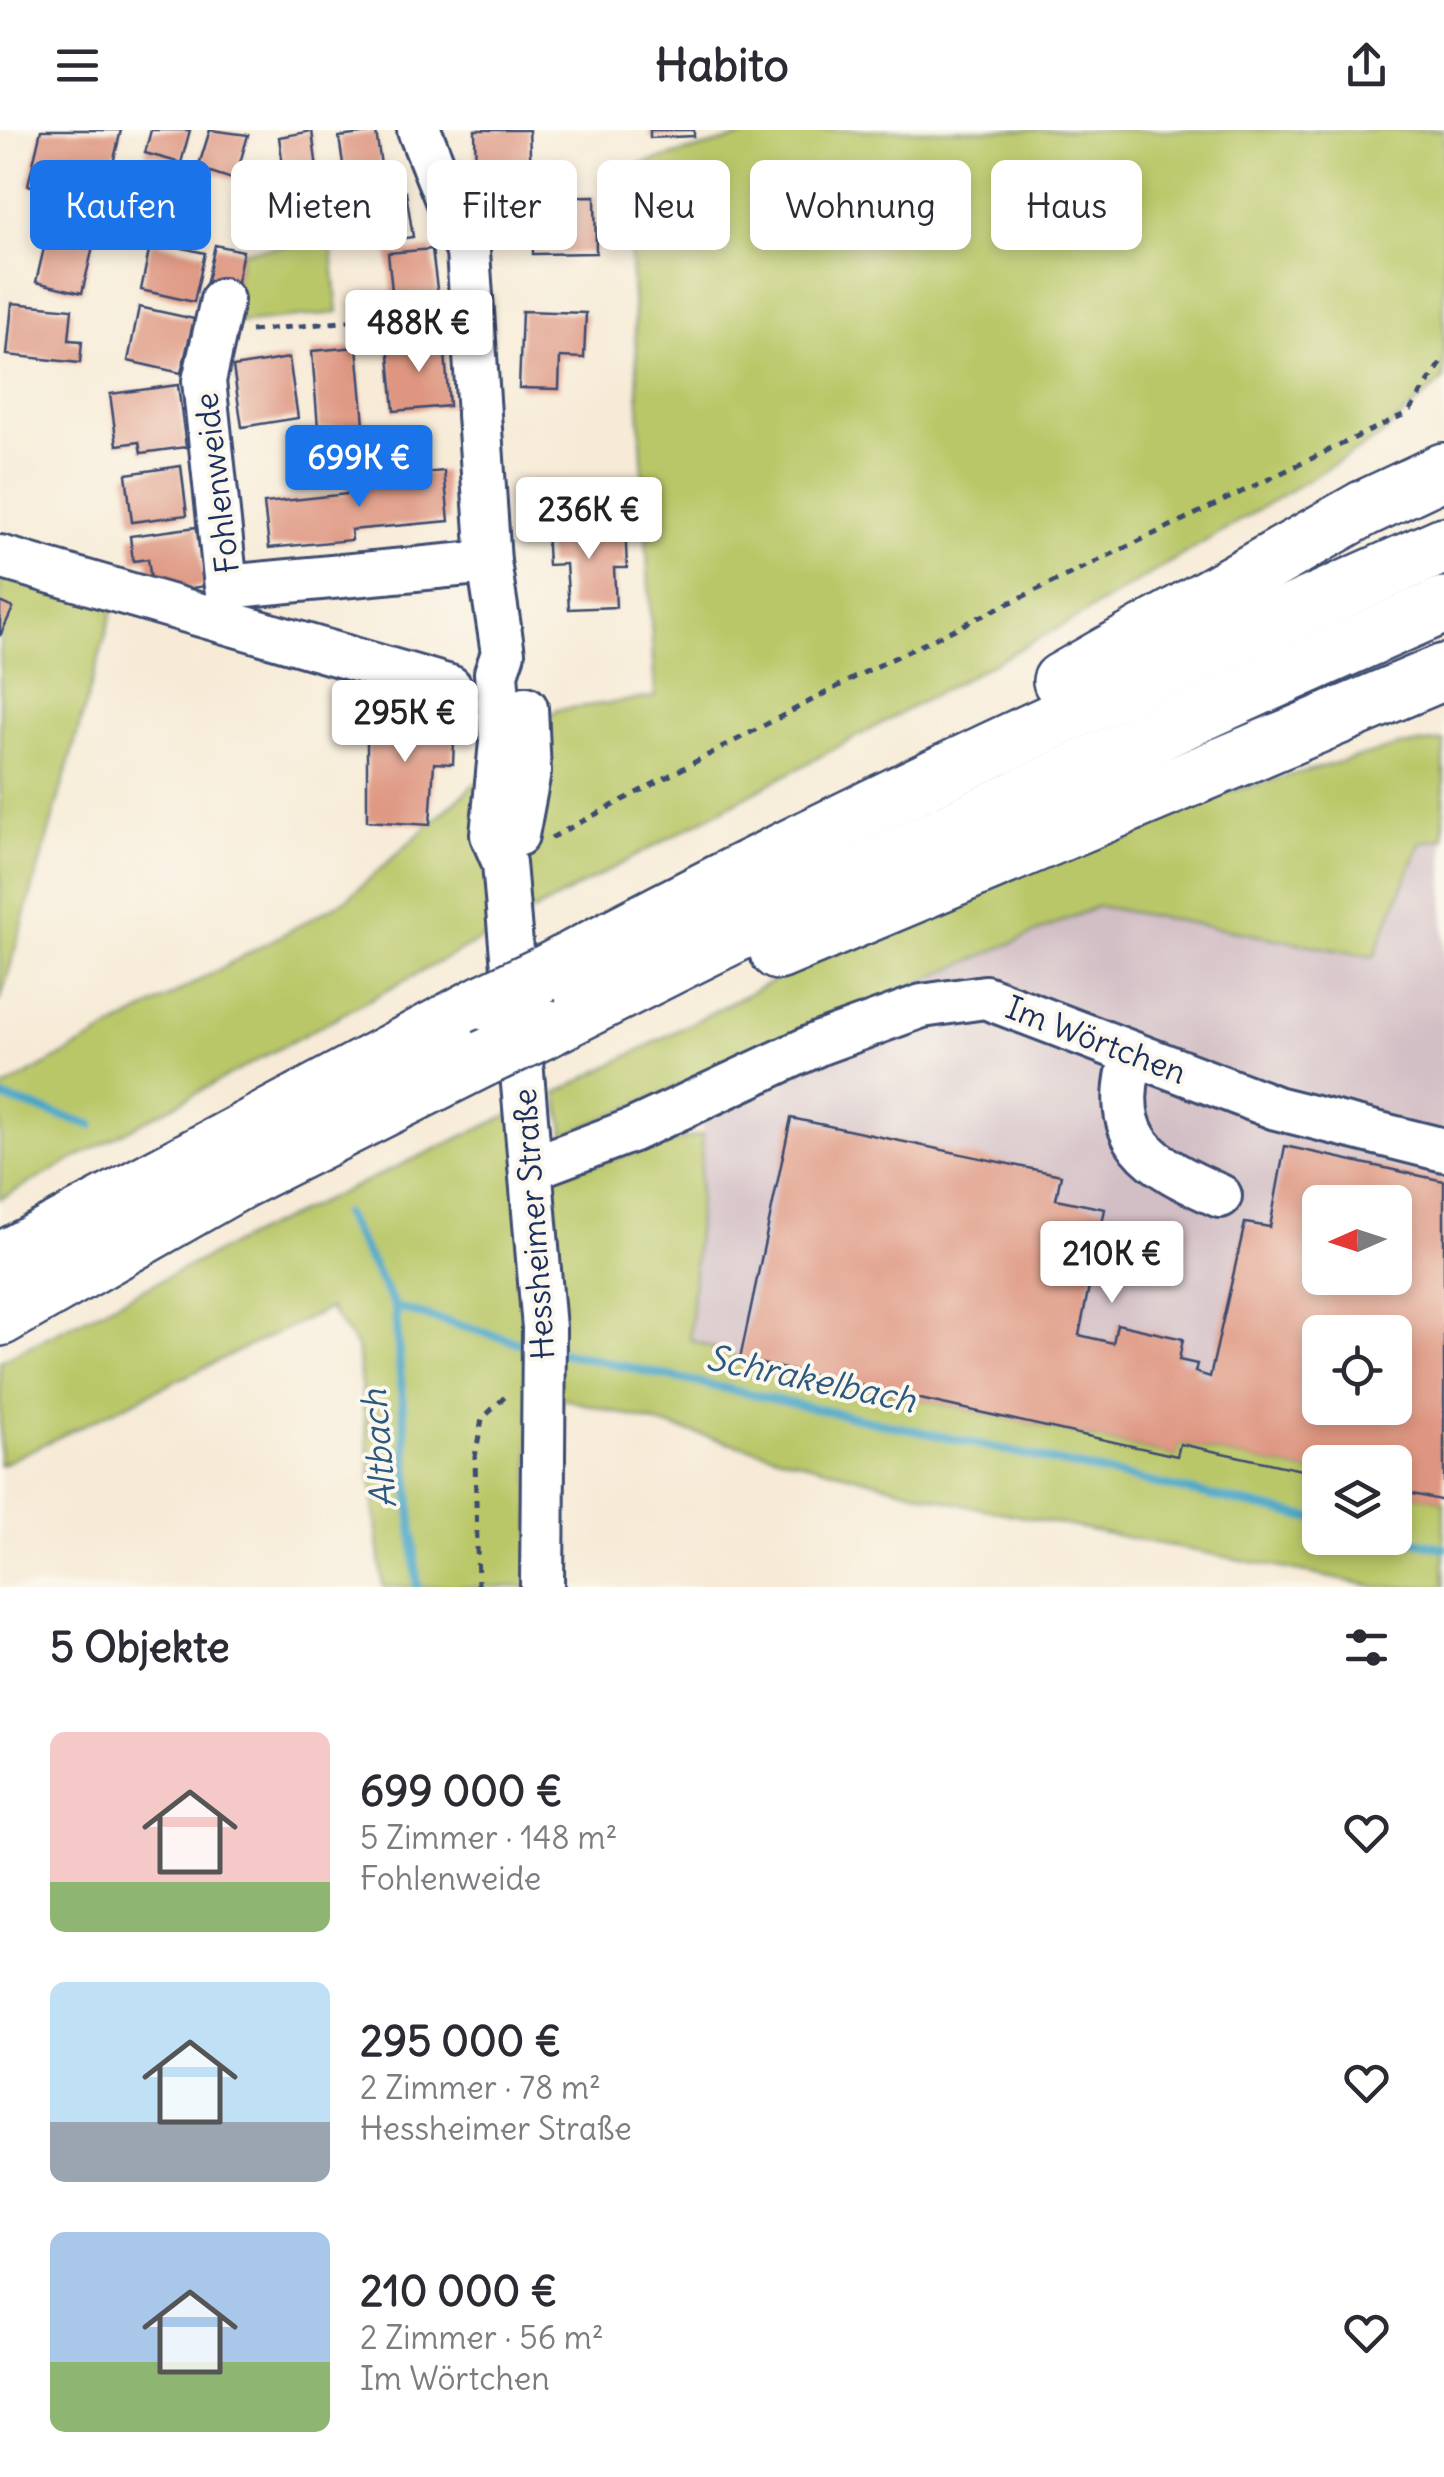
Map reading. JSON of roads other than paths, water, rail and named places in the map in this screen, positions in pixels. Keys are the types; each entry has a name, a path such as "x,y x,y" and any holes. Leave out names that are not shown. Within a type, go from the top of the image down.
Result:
{"highway":[{"path":"1363,509 1444,442"},
{"path":"722,879 855,790 1057,683 1363,509 1444,471"},
{"path":"0,1261 722,879 1165,668 1444,544"},
{"path":"0,1318 240,1181 485,1058 1180,721 1444,605"},
{"path":"605,1000 695,988 1002,855 1444,672"},
{"path":"1312,729 1444,716"}],"street":[{"name":"Hessheimer Straße","path":"419,130 468,252 489,562 503,654 516,667 530,743 516,837 504,863 532,1168 542,1587"},
{"name":"Fohlenweide","path":"218,317 204,381 226,587 240,604 489,562"},
{"path":"0,557 240,604 450,686"},
{"name":"Im Wörtchen","path":"532,1168 633,1130 820,1044 922,1006 984,997 1276,1108 1444,1150"},
{"path":"1132,1056 1124,1107 1138,1146 1162,1170 1220,1196"}],"waterway":[{"name":"Schrakelbach","path":"0,1097 92,1125"},
{"name":"Schrakelbach","path":"344,1214 395,1307 531,1346"},
{"name":"Altbach","path":"395,1307 417,1587"},
{"name":"Schrakelbach","path":"555,1351 1302,1516"},
{"name":"Schrakelbach","path":"1412,1541 1444,1548"}]}
